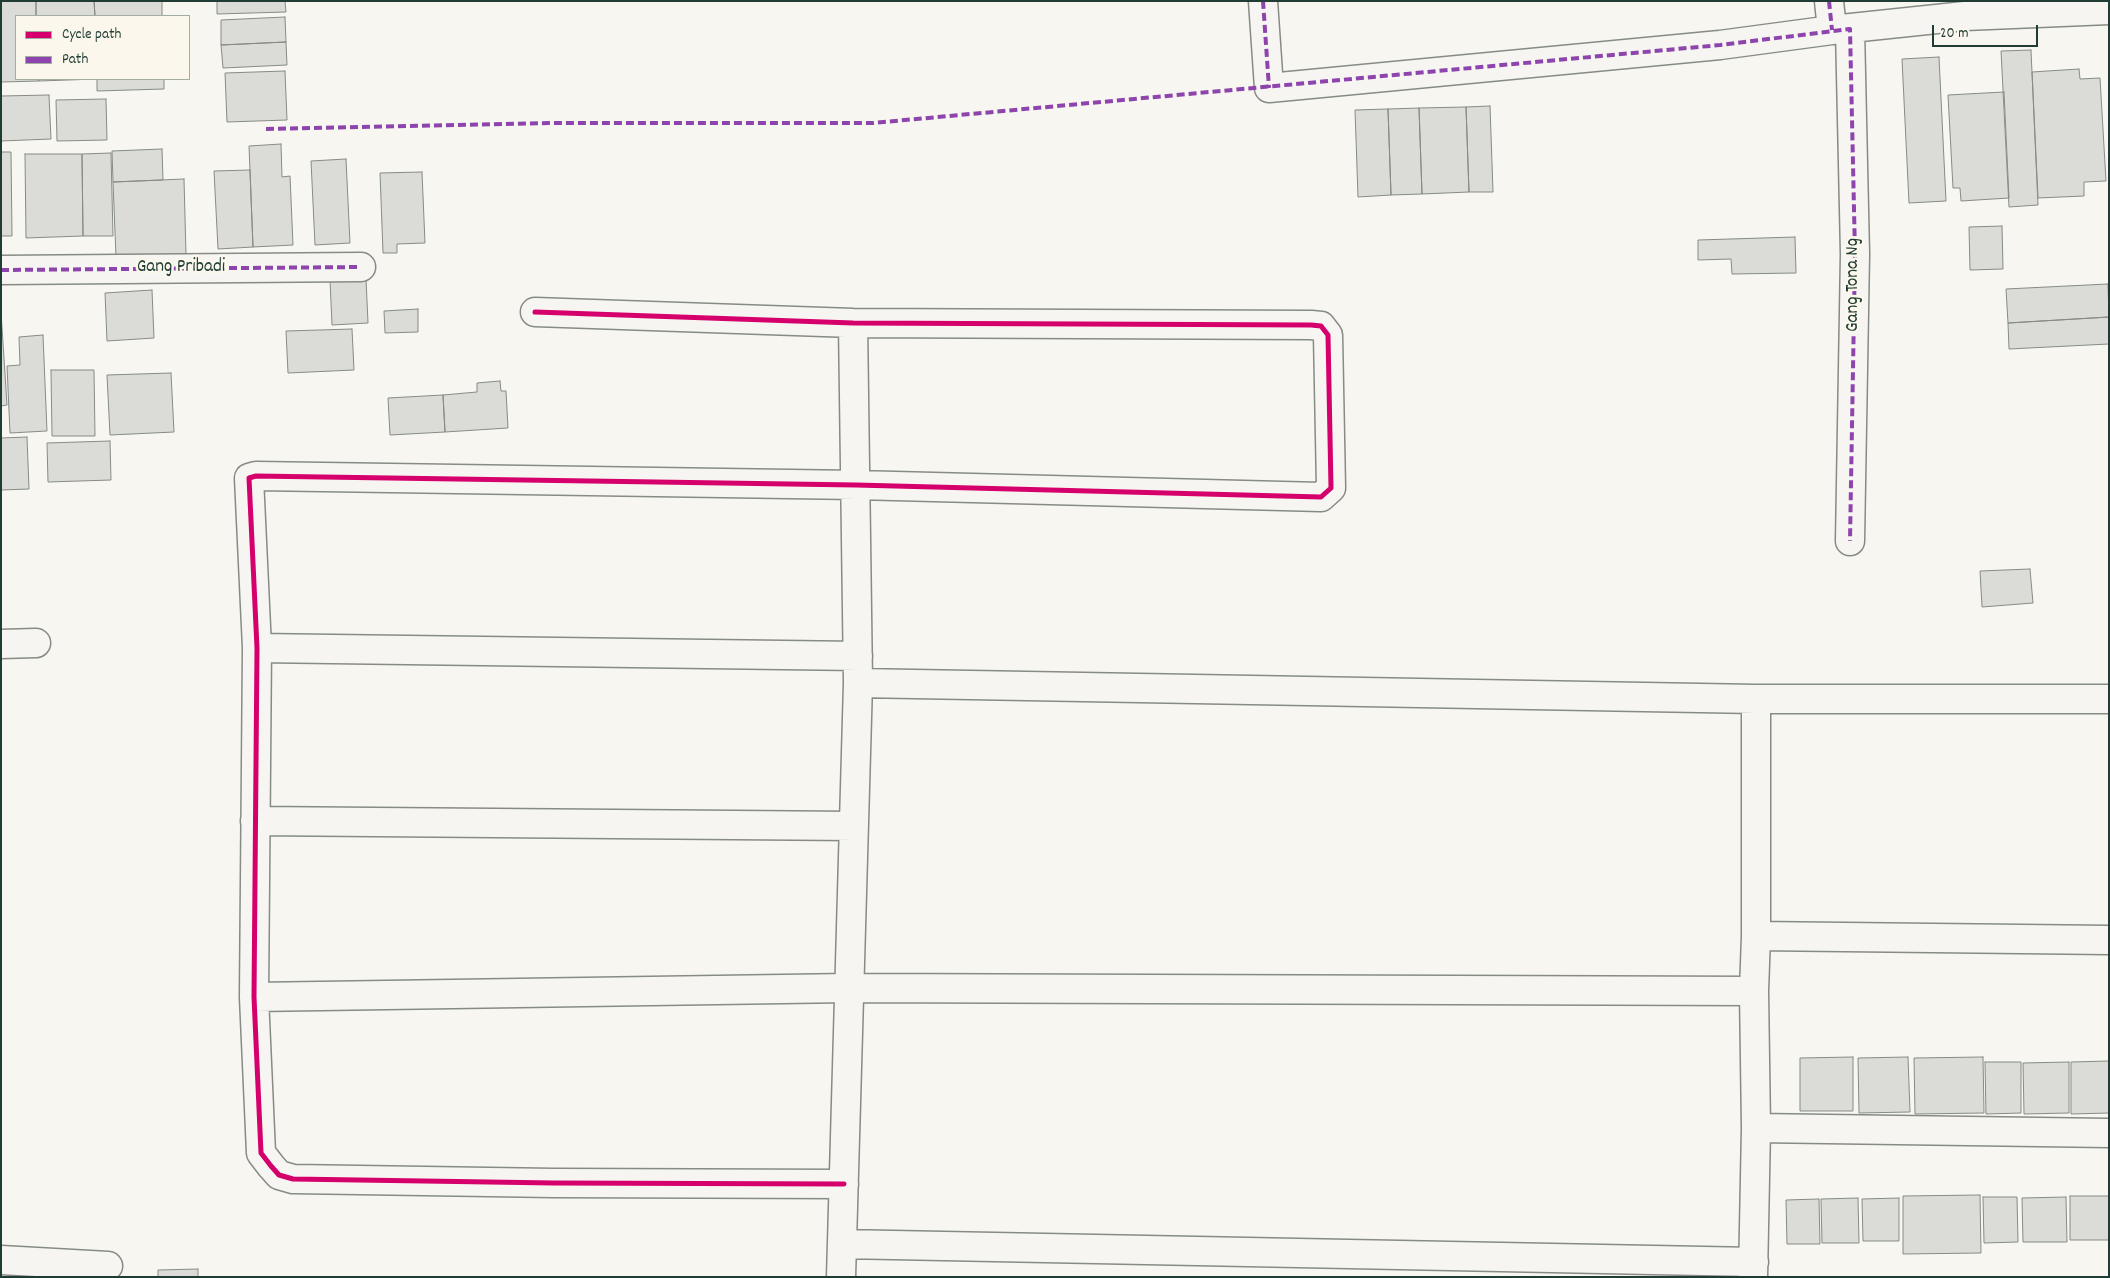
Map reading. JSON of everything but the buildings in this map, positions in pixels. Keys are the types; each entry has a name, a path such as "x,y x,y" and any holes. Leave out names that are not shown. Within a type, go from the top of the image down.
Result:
{"street":[{"path":"1263,1 1269,88 1720,45 1841,29 1965,16 2109,10"},
{"name":"Gang Tona Ng","path":"1829,1 1841,29 1855,254 1850,541"},
{"name":"Gang Pribadi","path":"1,270 361,267"},
{"path":"535,312 853,323 1321,326 1328,335 1331,488 1321,497 856,485 256,476 249,478 256,648 254,997 261,1153 279,1175 293,1179 322,1180 844,1184"},
{"path":"841,1277 858,669 853,323"},
{"path":"1,644 36,643"},
{"path":"256,648 1756,699 2109,699"},
{"path":"842,1244 1754,1270 1756,1128 1754,991 1756,936 1756,699"},
{"path":"255,821 854,826"},
{"path":"1756,936 2109,940"},
{"path":"254,997 849,988 1754,991"},
{"path":"1756,1128 2109,1133"},
{"path":"1,1260 108,1266"}],"marked path":[{"path":"1263,1 1269,88"},
{"path":"1829,1 1832,30"},
{"path":"266,129 548,123 873,123 1720,45 1850,29 1855,254 1850,541"},
{"path":"1,270 361,267"}],"cycle path":[{"path":"535,312 853,323 1311,325 1321,326 1328,335 1331,488 1321,497 856,485 256,476 249,478 257,648 254,997 261,1153 271,1166 279,1175 293,1179 554,1183 844,1184"}]}
